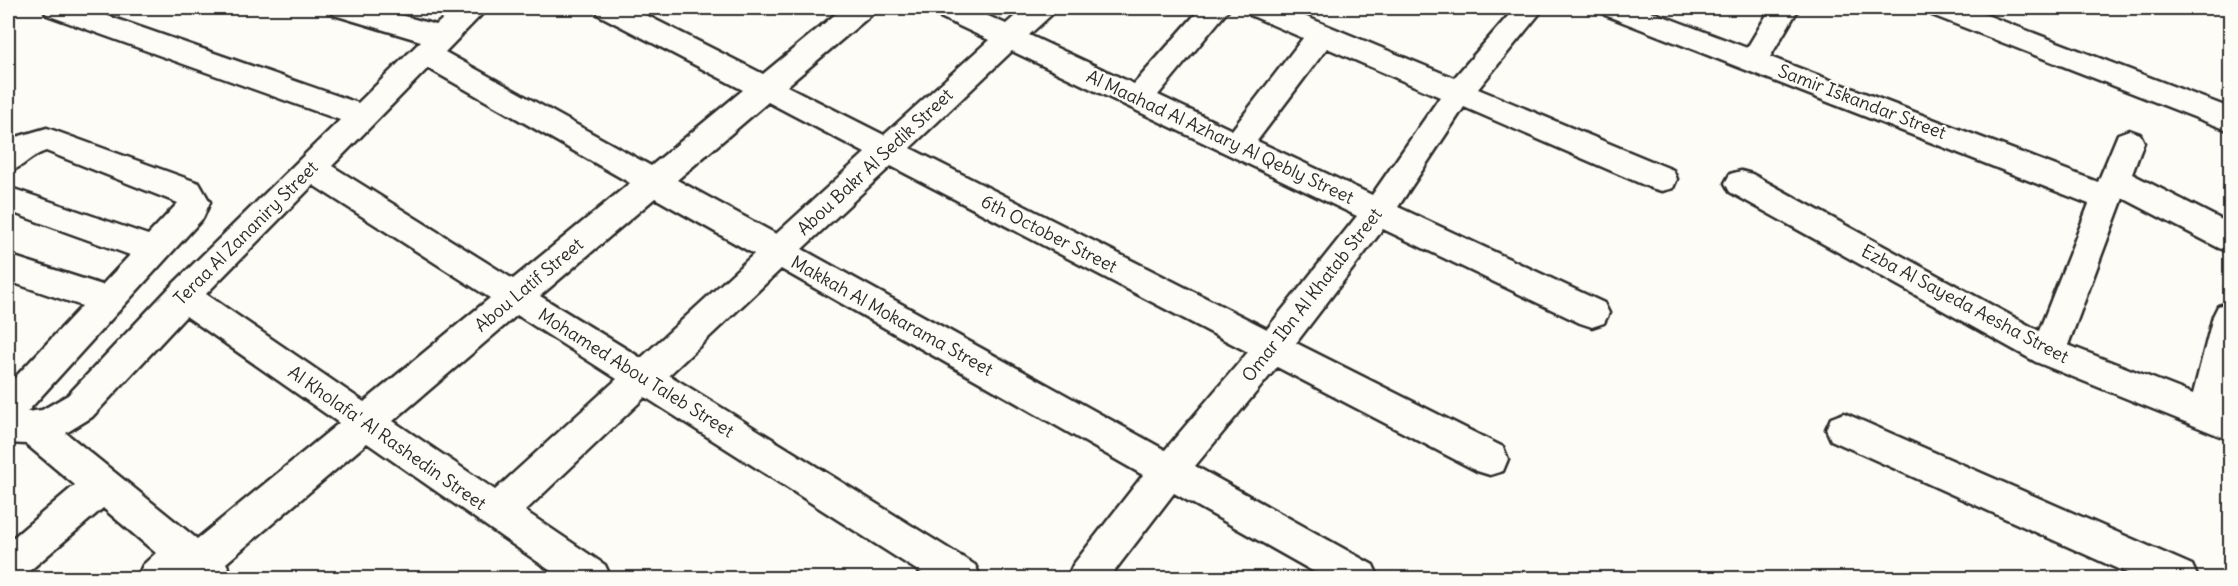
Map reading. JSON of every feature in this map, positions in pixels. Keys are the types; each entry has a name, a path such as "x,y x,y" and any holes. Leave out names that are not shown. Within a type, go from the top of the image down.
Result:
{"street":[{"path":"57,8 362,116"},
{"path":"344,8 433,45"},
{"name":"Teraa Al Zananiry Street","path":"17,422 60,419 80,406 183,296 471,8"},
{"name":"6th October Street","path":"609,8 1490,459"},
{"name":"Abou Latif Street","path":"156,579 199,565 365,422 861,8"},
{"name":"Al Maahad Al Azhary Al Qebly Street","path":"946,8 1592,313"},
{"name":"Abou Bakr Al Sedik Street","path":"497,513 1041,8"},
{"path":"1138,98 1216,8"},
{"path":"1260,8 1662,178"},
{"name":"Omar Ibn Al Khatab Street","path":"1086,579 1169,471 1272,348 1378,212 1459,92 1530,8"},
{"name":"Samir Iskandar Street","path":"1615,8 2111,189 2230,239"},
{"path":"1754,60 1785,8"},
{"path":"1942,8 2230,120"},
{"path":"1237,145 1322,34"},
{"name":"Makkah Al Mokarama Street","path":"433,45 652,182 1360,579"},
{"path":"8,160 24,146 47,139 188,192 193,196 192,209 107,300 22,376 17,422 103,485 199,565"},
{"path":"2048,352 2129,142"},
{"name":"Mohamed Abou Taleb Street","path":"310,168 962,579"},
{"name":"Ezba Al Sayeda Aesha Street","path":"1741,183 2048,352 2218,419"},
{"path":"8,199 154,250"},
{"path":"8,268 107,300"},
{"name":"Al Kholafa' Al Rashedin Street","path":"183,296 592,579"},
{"path":"2218,419 2230,316"},
{"path":"1844,429 2179,579"},
{"path":"8,565 103,485"}]}
